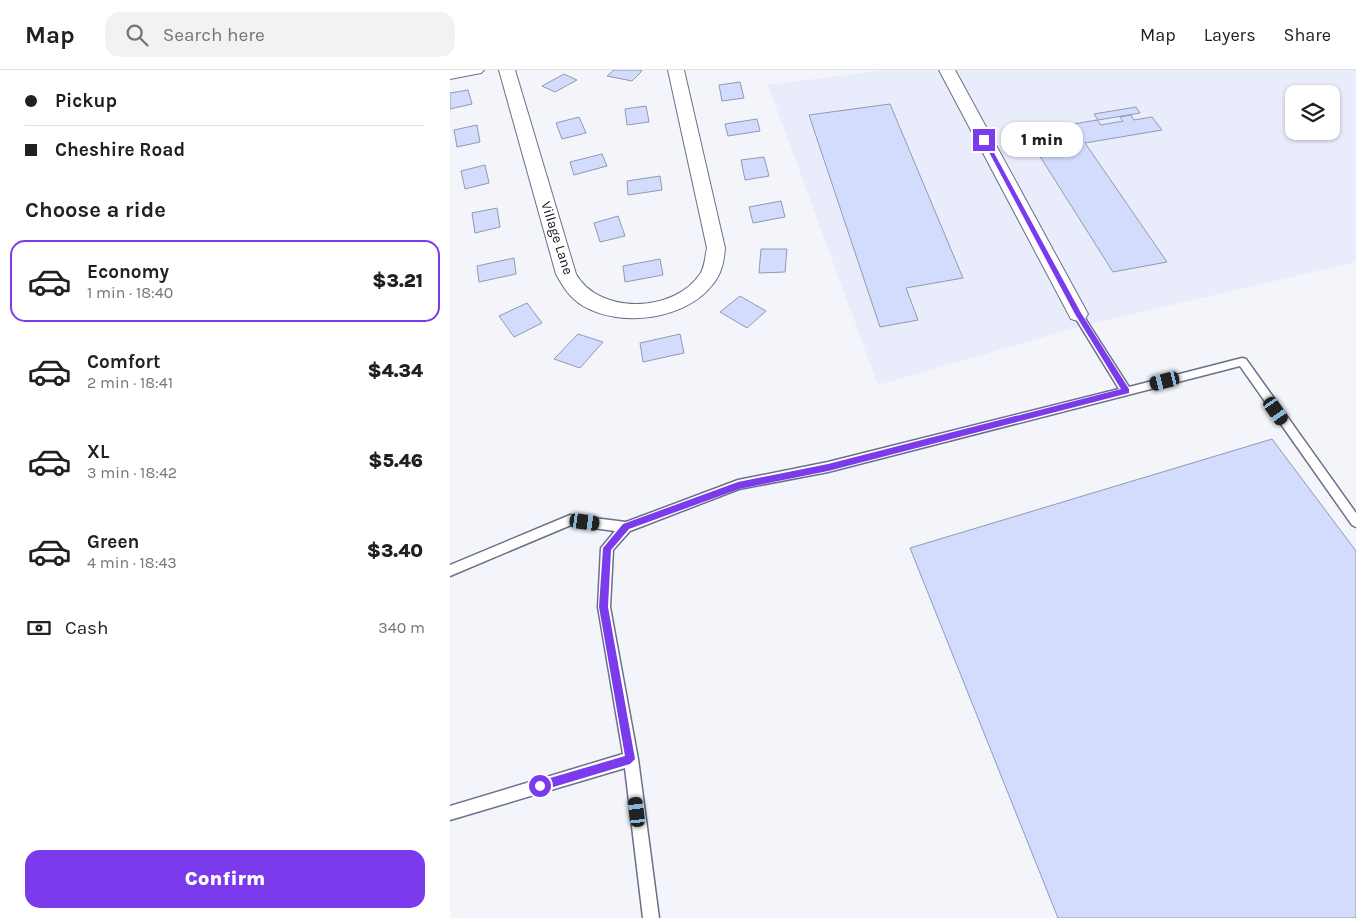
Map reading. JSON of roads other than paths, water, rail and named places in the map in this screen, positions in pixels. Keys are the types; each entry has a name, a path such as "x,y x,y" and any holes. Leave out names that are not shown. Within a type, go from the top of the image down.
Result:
{"street":[{"path":"450,74 476,70"},
{"name":"Village Lane","path":"507,70 566,274 575,290 595,304 616,310 639,311 665,306 686,295 705,280 714,264 716,248 676,70"},
{"path":"947,70 1078,314"}],"lane":[{"path":"1078,314 1126,391"},
{"path":"651,918 630,759 604,607 607,548 626,527 738,485 828,467 1242,362 1356,522"},
{"path":"450,571 570,520 626,527"},
{"path":"450,813 630,759"}]}
